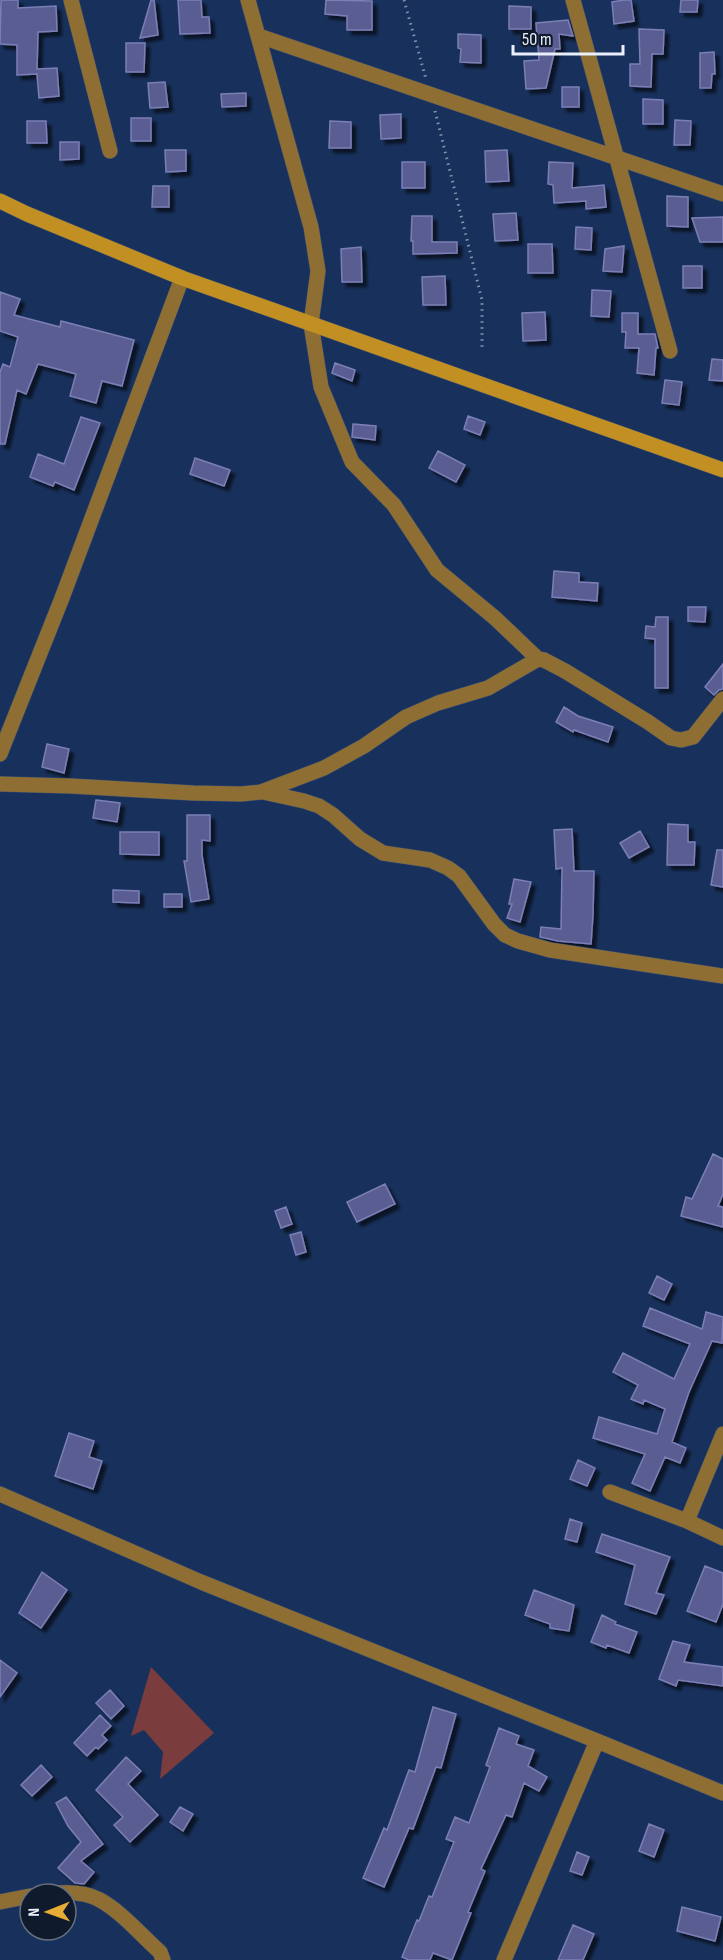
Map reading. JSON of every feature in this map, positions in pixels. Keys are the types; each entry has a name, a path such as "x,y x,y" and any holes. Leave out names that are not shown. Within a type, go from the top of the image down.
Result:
{"street":[{"path":"70,0 110,151"},
{"path":"248,0 311,227 318,271 311,324 321,387 352,462 394,506 437,570 495,618 538,659 565,671 671,738 681,740 693,737 723,699"},
{"path":"573,0 670,351"},
{"path":"259,36 723,194"},
{"path":"0,201 183,278 723,470"},
{"path":"0,754 62,598 183,278"},
{"path":"0,784 193,793 261,792 324,768 364,746 406,717 438,703 488,688 538,659"},
{"path":"261,792 319,806 360,839 387,855 419,857 448,868 459,876 494,924 505,935 518,941 550,950 723,976"},
{"path":"687,1521 723,1434"},
{"path":"610,1492 687,1521 723,1538"},
{"path":"0,1494 201,1582 723,1793"},
{"path":"504,1960 597,1741"},
{"path":"78,1894 97,1898 111,1908 159,1952 163,1960"},
{"path":"0,1902 18,1898"}],"path":[{"path":"404,0 431,96 482,300 482,349"}],"shaded area":[{"path":"151,1667 214,1733 160,1779 163,1752 144,1730 131,1736"}],"building":[{"path":"1,0 18,0 18,8 56,6 57,31 38,32 37,69 57,68 59,96 39,98 37,74 17,75 17,45 0,44"},
{"path":"151,0 154,0 158,35 140,38"},
{"path":"178,0 201,0 202,17 209,17 210,33 180,34"},
{"path":"326,0 372,1 372,30 347,30 347,16 325,14"},
{"path":"631,0 634,21 614,24 612,2"},
{"path":"681,0 698,0 697,12 680,12"},
{"path":"509,6 531,7 531,29 509,29"},
{"path":"568,20 573,36 559,34 560,49 555,49 546,88 526,89 524,61 539,60 536,23"},
{"path":"639,29 664,30 663,54 652,54 651,87 630,86 630,64 640,64"},
{"path":"458,34 481,35 481,63 460,62 461,49 458,48"},
{"path":"126,43 145,43 144,72 126,72"},
{"path":"714,52 715,74 712,74 711,88 700,88 700,53"},
{"path":"165,82 168,107 150,108 148,83"},
{"path":"562,87 579,87 579,107 562,107"},
{"path":"246,93 246,106 222,107 221,94"},
{"path":"643,99 663,100 663,124 643,124"},
{"path":"401,114 401,138 381,139 380,115"},
{"path":"131,118 151,118 151,141 131,141"},
{"path":"675,120 691,121 690,145 674,145"},
{"path":"27,121 46,121 47,143 27,143"},
{"path":"330,121 351,122 351,148 329,148"},
{"path":"60,142 79,142 79,159 60,160"},
{"path":"165,150 186,150 186,171 166,172"},
{"path":"507,150 509,181 486,182 485,151"},
{"path":"402,162 425,162 425,188 402,188"},
{"path":"549,162 573,163 572,188 604,185 606,207 586,209 586,201 554,203 553,185 548,184"},
{"path":"153,186 169,186 169,207 152,207"},
{"path":"667,196 688,197 688,227 667,226"},
{"path":"516,213 518,240 495,241 493,214"},
{"path":"412,216 432,216 432,242 457,242 457,253 413,254"},
{"path":"723,217 723,242 700,242 692,218"},
{"path":"576,227 592,228 591,250 575,249"},
{"path":"528,244 552,244 553,273 528,273"},
{"path":"624,246 622,272 603,271 605,249"},
{"path":"361,247 362,282 342,282 341,249"},
{"path":"683,266 702,266 702,288 683,288"},
{"path":"445,276 446,305 423,305 422,277"},
{"path":"592,290 611,291 609,317 591,316"},
{"path":"0,292 20,299 14,315 60,327 61,321 134,340 122,386 102,381 96,403 70,396 76,374 38,364 26,394 17,390 5,444 0,444 0,372 3,364 10,367 18,337 0,331"},
{"path":"545,312 546,340 523,341 522,313"},
{"path":"622,313 638,313 638,334 655,334 658,348 656,348 654,375 637,373 639,348 625,348 626,332 622,332"},
{"path":"712,359 723,360 723,381 709,380"},
{"path":"335,363 355,370 352,381 332,373"},
{"path":"665,380 682,382 679,405 662,403"},
{"path":"468,416 485,422 480,435 464,429"},
{"path":"81,417 100,423 74,490 55,482 53,486 30,477 38,454 64,464"},
{"path":"353,424 376,426 375,440 352,437"},
{"path":"438,451 465,465 456,482 429,468"},
{"path":"195,458 230,470 224,486 190,474"},
{"path":"554,571 579,573 579,582 598,583 597,601 552,597"},
{"path":"688,607 706,607 705,622 688,621"},
{"path":"656,617 668,617 668,688 655,688 655,639 645,638 646,626 655,627"},
{"path":"723,664 723,689 714,695 705,687"},
{"path":"564,707 578,716 613,727 608,742 574,730 573,732 556,722"},
{"path":"47,744 69,749 64,773 42,767"},
{"path":"96,800 120,803 117,822 93,818"},
{"path":"187,815 210,815 210,841 202,840 209,899 191,902 184,861 187,861"},
{"path":"668,824 688,825 688,842 695,842 694,865 667,865"},
{"path":"572,829 574,871 594,871 591,944 540,937 541,927 561,929 562,868 556,869 554,830"},
{"path":"640,831 649,847 629,858 620,843"},
{"path":"120,832 159,832 159,855 120,854"},
{"path":"717,850 723,850 723,887 711,885"},
{"path":"514,879 531,882 520,922 507,918 512,904 509,904"},
{"path":"113,890 139,891 139,903 113,902"},
{"path":"164,894 182,894 182,907 164,907"},
{"path":"713,1154 723,1159 723,1194 718,1206 723,1207 723,1227 681,1216 686,1197 692,1199"},
{"path":"385,1184 395,1204 357,1222 347,1202"},
{"path":"286,1207 292,1224 281,1228 275,1211"},
{"path":"301,1232 306,1252 296,1255 290,1235"},
{"path":"657,1276 672,1284 664,1300 649,1293"},
{"path":"650,1308 702,1329 706,1312 723,1317 722,1343 712,1341 689,1392 672,1442 686,1448 680,1463 665,1457 650,1491 632,1483 645,1454 593,1438 599,1417 657,1434 665,1409 644,1400 643,1404 631,1399 638,1385 613,1372 623,1353 674,1379 690,1344 643,1326"},
{"path":"69,1433 94,1441 89,1457 102,1461 93,1489 55,1476"},
{"path":"578,1460 595,1468 587,1486 570,1479"},
{"path":"570,1519 582,1523 577,1542 565,1539"},
{"path":"602,1534 670,1557 656,1593 664,1595 656,1614 625,1604 635,1565 596,1552"},
{"path":"705,1566 723,1573 723,1604 716,1622 687,1611"},
{"path":"42,1572 67,1590 41,1628 19,1613"},
{"path":"534,1590 574,1605 569,1631 550,1628 550,1624 525,1615"},
{"path":"602,1615 616,1622 615,1624 637,1632 629,1653 591,1642"},
{"path":"673,1641 690,1645 684,1662 723,1667 723,1686 678,1680 676,1686 659,1679"},
{"path":"0,1660 17,1673 0,1697"},
{"path":"110,1690 124,1706 111,1719 96,1703"},
{"path":"433,1707 456,1714 441,1768 436,1767 413,1829 409,1828 384,1887 363,1878 384,1828 387,1830 409,1770 415,1772"},
{"path":"100,1715 111,1726 102,1735 107,1740 87,1756 74,1743"},
{"path":"499,1728 519,1736 516,1744 534,1750 528,1766 547,1777 539,1791 524,1783 512,1817 506,1815 481,1869 485,1871 452,1960 433,1953 430,1960 409,1960 402,1957 429,1896 432,1897 454,1842 446,1839 455,1817 469,1823 490,1767 486,1765"},
{"path":"126,1757 141,1771 128,1784 158,1815 130,1842 114,1825 123,1817 96,1790"},
{"path":"41,1765 52,1777 32,1796 21,1785"},
{"path":"66,1797 103,1844 81,1861 94,1872 84,1884 74,1882 58,1868 81,1842 68,1826 56,1803"},
{"path":"180,1807 193,1814 183,1831 170,1822"},
{"path":"649,1824 664,1830 654,1857 639,1851"},
{"path":"577,1852 589,1857 582,1875 570,1871"},
{"path":"682,1907 721,1917 715,1941 677,1931"},
{"path":"573,1925 594,1934 583,1960 558,1960"}]}
